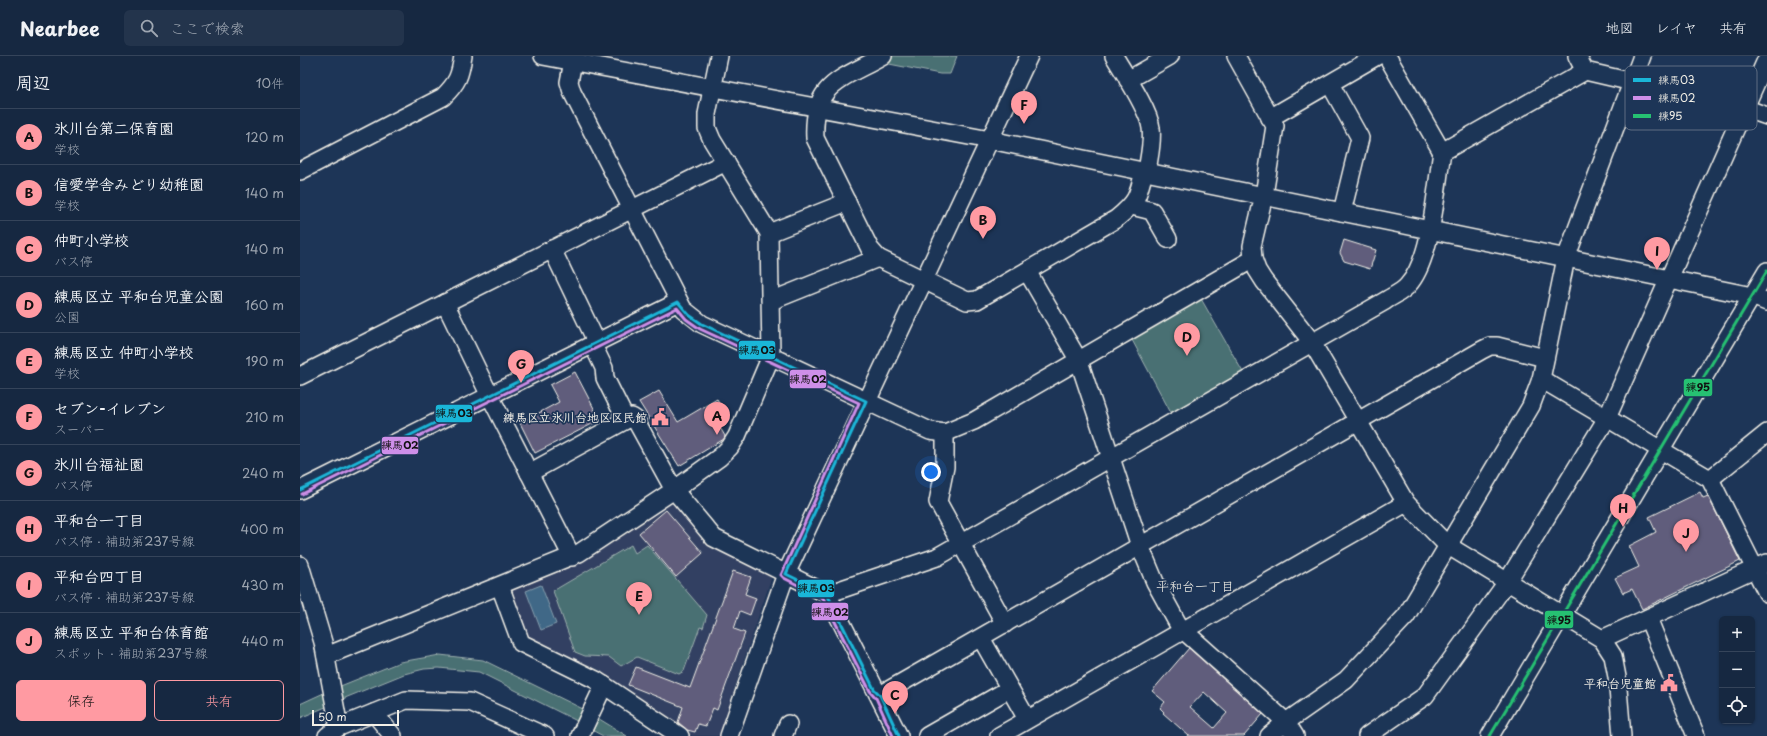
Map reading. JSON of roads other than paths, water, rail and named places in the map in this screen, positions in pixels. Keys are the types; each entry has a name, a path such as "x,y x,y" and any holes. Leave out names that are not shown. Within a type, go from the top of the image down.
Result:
{"street":[{"path":"300,171 443,97 455,86 460,77 463,56"},
{"path":"543,56 573,58 712,88 990,140 1264,195 1759,299"},
{"path":"326,656 572,556 621,526 674,490 720,457 730,447 737,436 771,356 771,301 769,233 707,128 707,114 720,56"},
{"path":"883,56 829,86 822,95 818,107 814,122 815,138 870,249 878,258 967,301 977,300 1116,219 1132,206 1139,193 1152,142 1151,126 1145,110 1114,56"},
{"path":"729,736 786,574 1029,56"},
{"path":"1128,80 1170,56"},
{"path":"1236,56 1275,126 1264,195 1252,246 1253,259 1264,281 1312,341 1406,502 1447,545 1602,639 1613,656 1617,677 1622,736"},
{"path":"1270,118 1377,56"},
{"path":"826,594 936,557 1112,458 1312,341 1385,301 1408,286 1421,266 1430,230 1442,152 1387,56"},
{"path":"1577,56 1585,71"},
{"path":"1639,66 1642,56"},
{"path":"573,58 569,82 572,92 678,302 683,309 695,320 930,431 945,433 974,421 1253,259"},
{"path":"1757,80 1767,58"},
{"path":"1442,152 1585,71 1625,80"},
{"path":"1330,84 1360,138 1342,212"},
{"path":"1269,736 1286,722 1346,680 1406,616 1531,406 1542,379 1566,258 1625,103"},
{"path":"1757,113 1767,116"},
{"path":"1367,736 1426,696 1507,582 1607,418 1734,130"},
{"path":"300,376 726,162"},
{"path":"769,233 847,202"},
{"path":"1132,206 1152,211 1168,239"},
{"path":"552,249 594,342 604,368 605,378 626,420"},
{"path":"771,301 878,258"},
{"path":"1027,271 1079,361 1140,546 1155,582 1183,630 1286,722 1295,736"},
{"path":"1490,736 1661,450 1759,299 1767,271"},
{"path":"300,490 489,394 678,302"},
{"path":"445,303 489,394 572,556"},
{"path":"880,695 1490,346 1545,358"},
{"path":"1542,379 1710,479 1761,566 1767,593"},
{"path":"529,473 626,420 632,417 635,419 674,490 714,538 826,594 874,689 880,695 899,736"},
{"path":"945,433 945,467 938,502 1005,624"},
{"path":"1710,479 1767,433"},
{"path":"999,736 1406,502"},
{"path":"300,565 305,595 326,656 333,732 406,700 466,701 545,736"},
{"path":"1602,639 1761,566"},
{"path":"500,586 521,643 604,685 680,736"},
{"path":"1648,618 1696,736"},
{"path":"981,638 1027,720"},
{"path":"580,736 604,685"},
{"path":"927,736 1009,689"},
{"path":"374,713 394,736"}],"place":[{"name":"セブン-イレブン","path":"1024,124"},
{"name":"信愛学舎みどり幼稚園","path":"983,239"},
{"name":"平和台四丁目","path":"1657,270"},
{"name":"練馬区立 平和台児童公園","path":"1187,356"},
{"name":"氷川台福祉園","path":"521,383"},
{"name":"練馬区立氷川台地区区民館","path":"660,417"},
{"name":"氷川台第二保育園","path":"717,435"},
{"name":"平和台一丁目","path":"1623,527"},
{"name":"練馬区立 平和台体育館","path":"1686,552"},
{"name":"練馬区立 仲町小学校","path":"639,615"},
{"name":"平和台児童館","path":"1669,683"},
{"name":"仲町小学校","path":"895,714"}],"district":[{"name":"平和台一丁目","path":"1195,585"}]}
